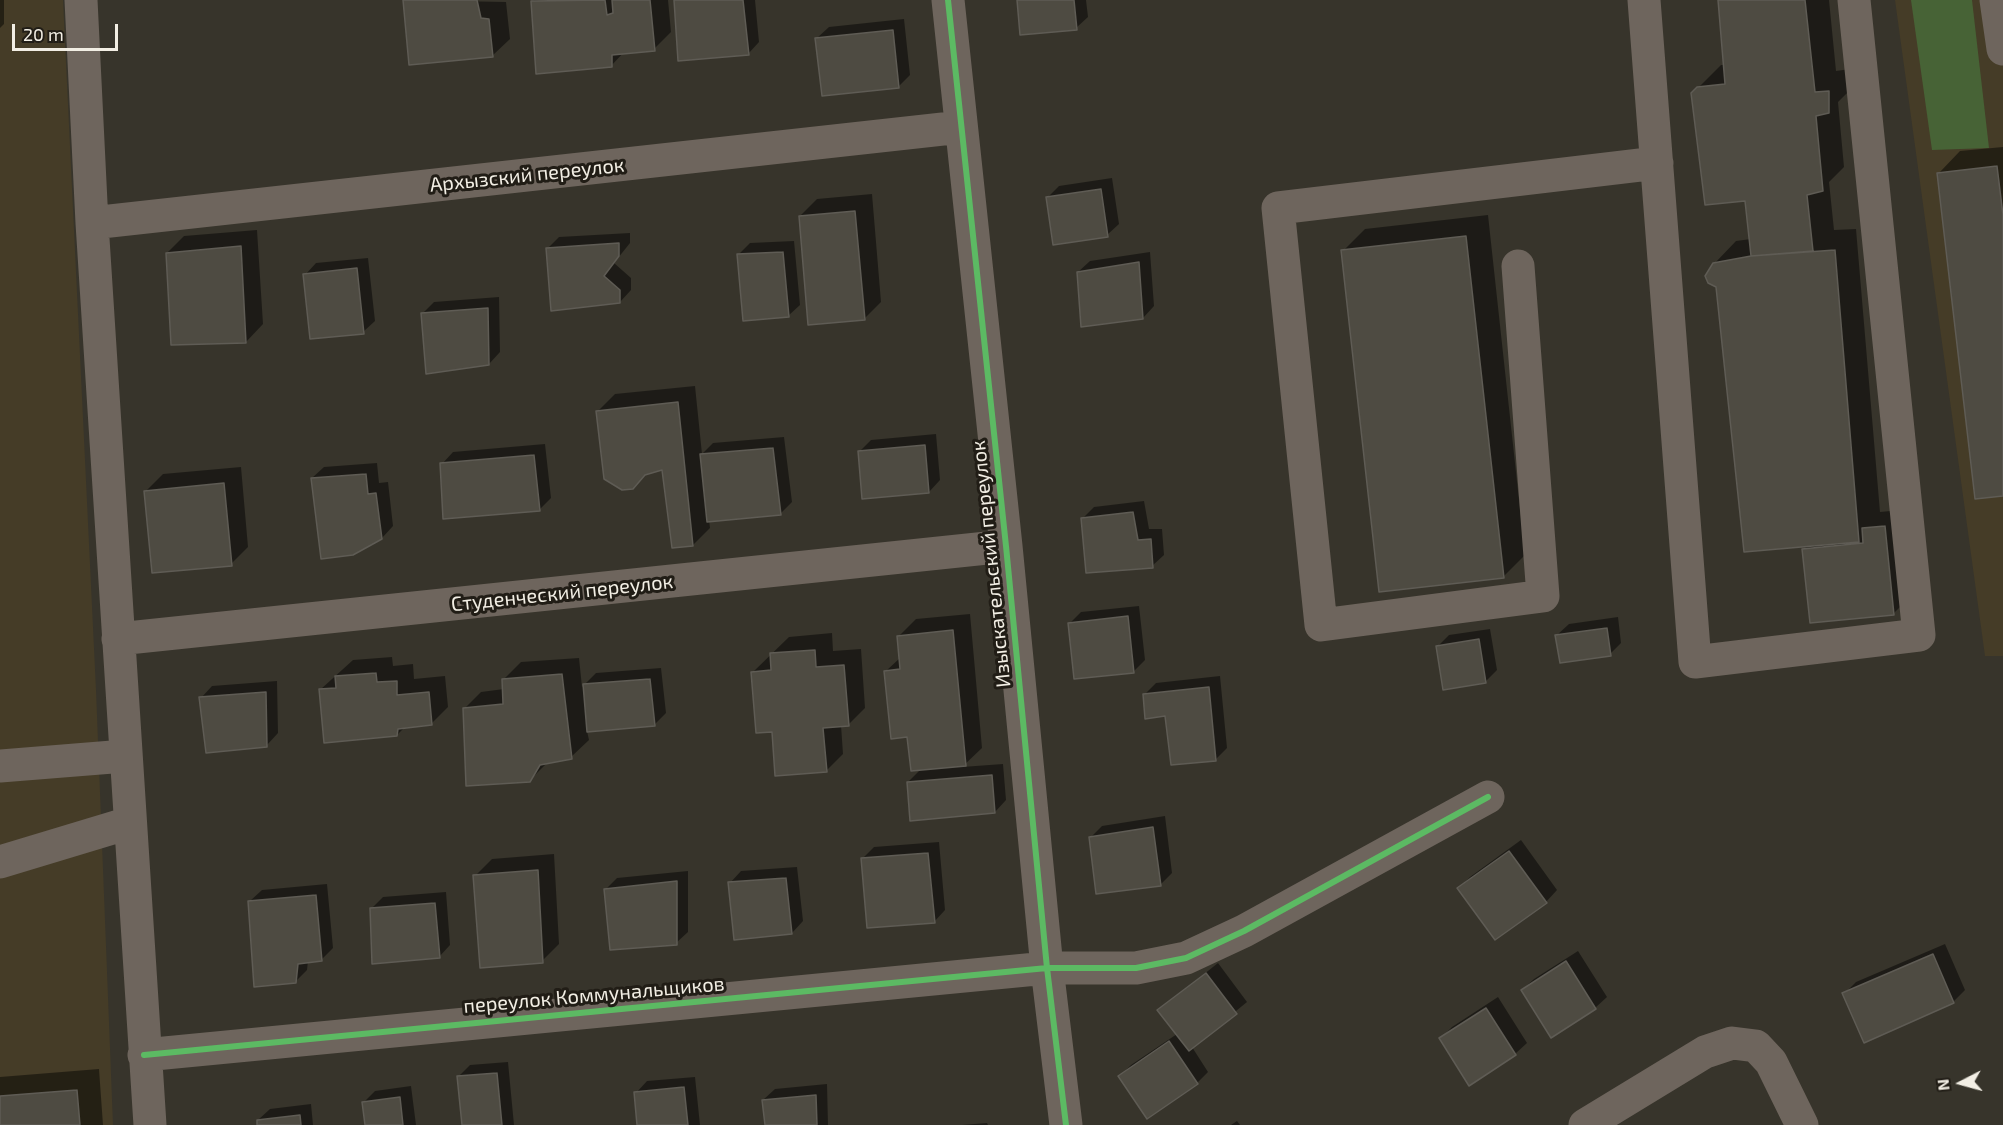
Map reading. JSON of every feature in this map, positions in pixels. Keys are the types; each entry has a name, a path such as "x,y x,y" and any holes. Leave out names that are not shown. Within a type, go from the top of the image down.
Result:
{"street":[{"path":"81,0 92,223 150,1125"},
{"name":"Изыскательский переулок","path":"948,0 1065,1125"},
{"path":"1644,0 1695,662 1919,635 1854,0"},
{"path":"1996,0 2003,49"},
{"name":"Архызский переулок","path":"92,223 961,128"},
{"path":"1518,266 1543,596 1321,625 1278,208 1657,163"},
{"name":"Студенческий переулок","path":"118,639 1006,546"},
{"path":"0,766 125,756"},
{"name":"переулок Коммунальщиков","path":"144,1054 1047,968 1136,968 1186,958 1245,931 1488,797"},
{"path":"0,862 129,823"},
{"path":"1585,1125 1706,1052 1732,1043 1756,1046 1771,1062 1802,1125"}],"shaded area":[{"path":"0,0 63,0 96,690 113,1125 0,1125"},
{"path":"1895,0 2003,0 2003,656 1985,656"}],"green space":[{"path":"1911,0 1972,0 1989,148 1932,150"}],"building":[{"path":"403,0 477,0 481,18 489,19 493,57 409,65"},
{"path":"605,0 607,15 613,13 612,0 650,0 655,51 612,55 612,67 536,74 531,1"},
{"path":"674,0 743,0 749,55 678,61"},
{"path":"1017,0 1074,0 1077,30 1020,35"},
{"path":"1718,0 1805,0 1815,92 1829,91 1829,113 1816,116 1823,191 1807,195 1813,251 1751,256 1745,201 1705,205 1691,93 1697,87 1725,84"},
{"path":"893,30 899,88 822,96 815,38"},
{"path":"1997,166 2003,215 2003,496 1975,499 1937,173"},
{"path":"1101,189 1108,237 1053,245 1046,197"},
{"path":"855,211 865,320 808,325 799,216"},
{"path":"1466,236 1504,578 1379,592 1341,250"},
{"path":"619,243 619,256 604,276 620,290 620,303 551,311 546,248"},
{"path":"241,246 246,343 171,345 166,253"},
{"path":"1835,250 1859,542 1744,552 1716,287 1708,283 1705,276 1713,263 1751,256"},
{"path":"783,252 789,317 743,321 737,254"},
{"path":"1139,262 1143,319 1081,327 1077,272"},
{"path":"357,268 364,334 310,339 303,274"},
{"path":"488,308 489,365 426,374 421,313"},
{"path":"678,402 693,546 672,548 662,470 645,475 633,489 622,490 604,479 596,411"},
{"path":"925,445 929,493 862,499 858,451"},
{"path":"773,448 781,515 707,522 700,454"},
{"path":"534,455 540,511 443,519 440,463"},
{"path":"366,474 368,494 376,493 382,539 353,555 321,559 311,478"},
{"path":"224,483 232,566 152,573 144,491"},
{"path":"1133,512 1138,540 1151,539 1153,568 1086,573 1081,518"},
{"path":"1885,526 1894,615 1810,623 1802,549 1863,543 1862,528"},
{"path":"1128,616 1134,673 1074,679 1068,623"},
{"path":"1607,628 1611,656 1560,663 1555,635"},
{"path":"953,630 966,766 911,771 907,737 891,739 884,671 900,669 897,636"},
{"path":"1479,639 1486,683 1443,690 1436,646"},
{"path":"815,650 816,667 844,665 849,726 823,728 827,772 775,776 772,732 756,733 751,672 771,670 770,653"},
{"path":"376,673 377,682 397,681 397,695 429,692 432,725 398,729 397,736 324,743 319,689 336,688 335,676"},
{"path":"562,674 572,759 540,765 530,782 466,786 463,708 503,704 502,679"},
{"path":"650,679 655,726 587,732 583,684"},
{"path":"1209,687 1216,761 1171,765 1165,716 1145,719 1143,694"},
{"path":"266,692 267,747 206,753 199,697"},
{"path":"992,775 995,813 910,821 907,782"},
{"path":"1153,827 1161,886 1096,894 1089,837"},
{"path":"1509,851 1547,903 1495,940 1457,888"},
{"path":"928,853 935,923 867,928 861,858"},
{"path":"538,870 543,963 480,968 473,875"},
{"path":"786,878 792,934 734,940 728,882"},
{"path":"677,881 677,945 610,950 604,889"},
{"path":"316,895 322,961 298,964 296,983 254,987 248,901"},
{"path":"435,903 440,958 372,964 370,908"},
{"path":"1933,954 1954,1003 1864,1043 1842,993"},
{"path":"1566,961 1596,1009 1551,1038 1521,990"},
{"path":"1206,973 1237,1014 1189,1051 1157,1010"},
{"path":"1486,1008 1516,1055 1469,1086 1439,1038"},
{"path":"1169,1041 1198,1084 1147,1119 1118,1076"},
{"path":"497,1073 502,1125 462,1125 457,1076"},
{"path":"684,1087 688,1125 637,1125 634,1092"},
{"path":"77,1090 80,1125 0,1125 0,1096"},
{"path":"816,1095 817,1125 765,1125 762,1100"},
{"path":"400,1097 403,1125 365,1125 362,1102"},
{"path":"300,1115 301,1125 257,1125 257,1120"}],"cycle path":[{"path":"948,0 1006,546 1047,968 1066,1125"},
{"path":"144,1055 1047,968 1136,968 1186,958 1244,931 1488,797"}]}
